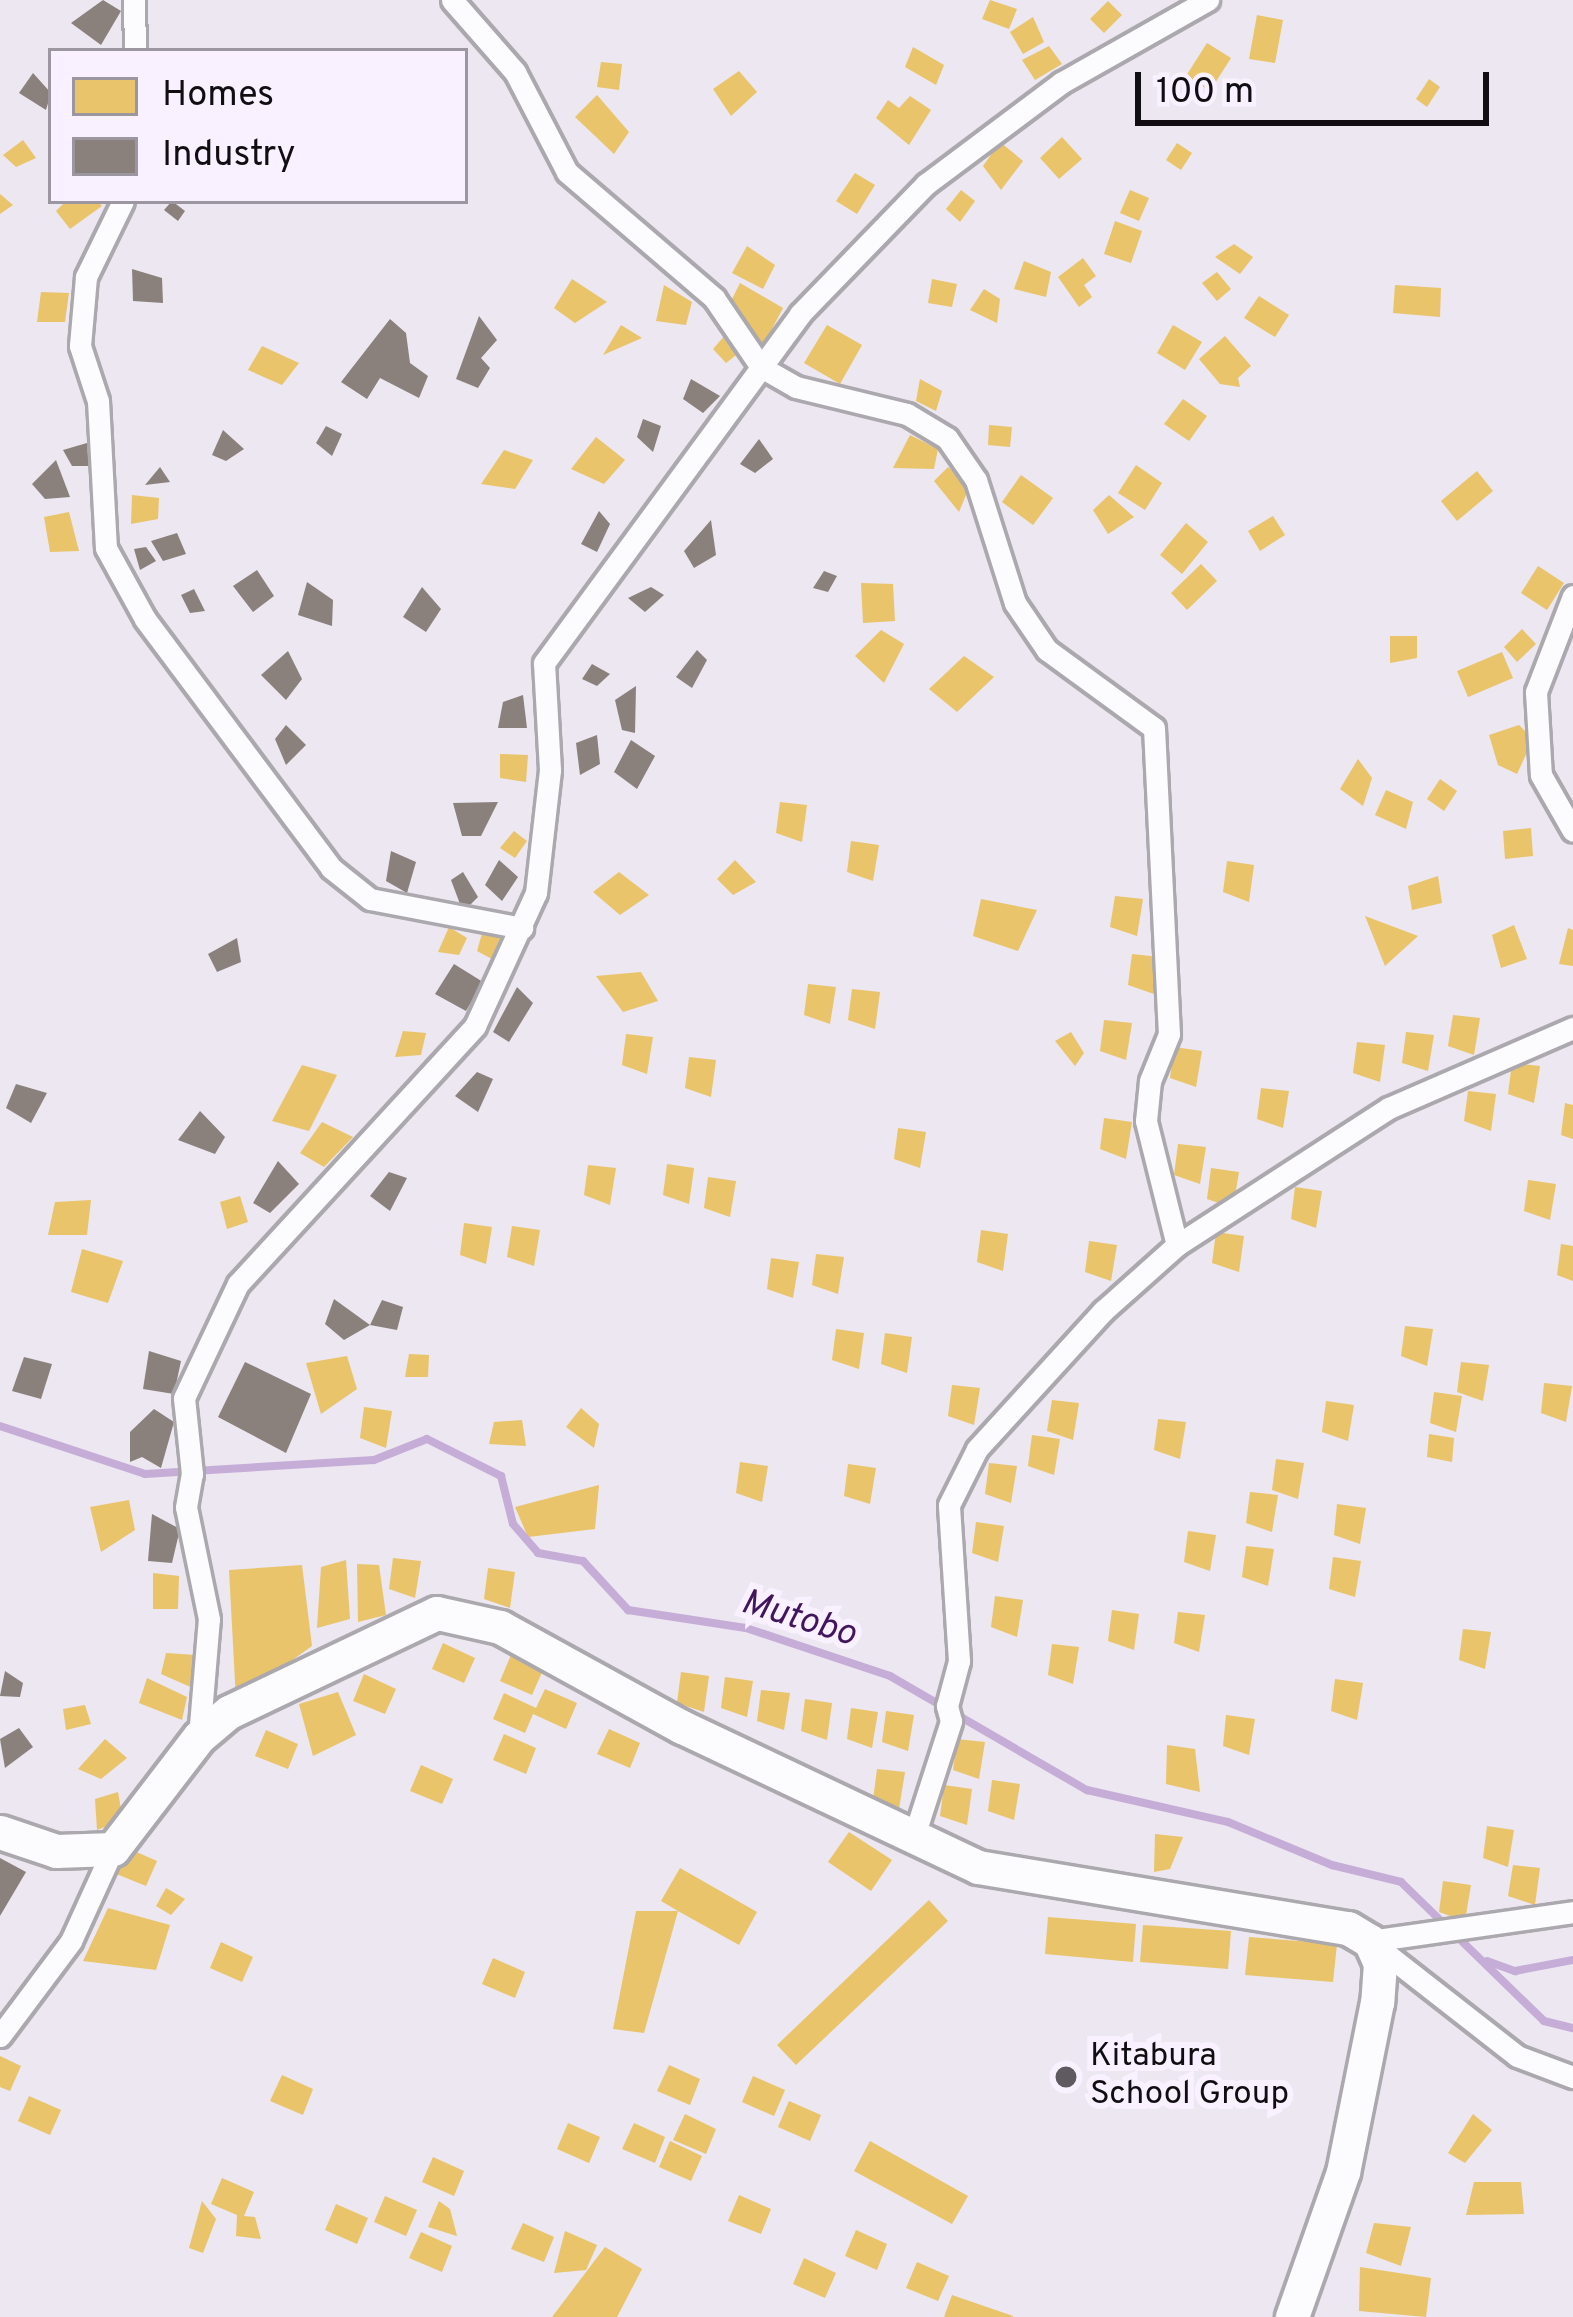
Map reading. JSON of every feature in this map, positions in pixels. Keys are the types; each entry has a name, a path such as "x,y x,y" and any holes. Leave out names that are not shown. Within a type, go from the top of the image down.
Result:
{"main road":[{"path":"0,1832 56,1851 112,1849 199,1737 229,1712 437,1613 470,1617 978,1868 1174,1895 1348,1928 1370,1941 1380,1963 1358,2108 1292,2317"}],"street":[{"path":"134,0 136,48"},
{"path":"452,0 514,73 567,172 714,298 761,367 796,387 907,414 946,438 976,480 1015,603 1047,650 1154,728 1169,1034 1150,1081 1146,1121 1178,1245"},
{"path":"199,1737 209,1619 186,1507 192,1474 184,1398 238,1284 475,1026 536,892 550,770 544,663 761,367 926,184 1061,83 1208,0"},
{"path":"122,204 86,277 80,346 98,401 106,548 145,619 331,868 370,899 522,928"},
{"path":"1573,596 1536,692 1540,775 1573,831"},
{"path":"913,1839 951,1721 947,1706 959,1661 950,1505 977,1449 1012,1407 1178,1245 1389,1108 1573,1028"},
{"path":"0,2036 71,1941 112,1849"},
{"path":"1370,1941 1573,1912"},
{"path":"1370,1941 1517,2056 1573,2077"}],"building: Homes":[{"path":"990,0 1017,9 1009,29 982,19"},
{"path":"1108,1 1122,15 1104,33 1090,19"},
{"path":"1257,15 1283,20 1275,63 1249,59"},
{"path":"1033,17 1044,42 1023,54 1010,32"},
{"path":"1207,43 1231,58 1210,91 1186,76"},
{"path":"1049,46 1062,64 1035,80 1022,60"},
{"path":"913,47 944,65 936,85 905,67"},
{"path":"601,62 622,64 619,90 597,87"},
{"path":"739,71 757,92 731,116 713,89"},
{"path":"1429,79 1440,87 1427,107 1416,99"},
{"path":"597,95 629,132 614,154 575,117"},
{"path":"910,96 931,110 909,145 876,118 888,100 899,108"},
{"path":"1062,137 1082,159 1059,179 1040,158"},
{"path":"23,140 36,158 16,167 3,155"},
{"path":"1000,142 1023,161 1001,190 983,166"},
{"path":"1177,143 1192,153 1181,170 1166,160"},
{"path":"855,173 875,185 857,214 836,201"},
{"path":"961,190 975,201 960,222 946,209"},
{"path":"1130,190 1149,198 1139,221 1120,213"},
{"path":"0,194 13,205 0,214"},
{"path":"63,204 102,206 70,229 56,211"},
{"path":"1115,221 1142,231 1131,263 1104,254"},
{"path":"1234,244 1253,257 1240,274 1215,257"},
{"path":"747,246 775,265 763,289 732,273"},
{"path":"1083,258 1096,276 1084,285 1092,297 1079,307 1058,277"},
{"path":"1024,261 1051,272 1046,297 1014,289"},
{"path":"1217,272 1231,289 1217,301 1202,283"},
{"path":"572,279 607,302 575,323 554,308"},
{"path":"932,279 957,284 952,307 928,303"},
{"path":"740,283 783,308 763,346 725,313"},
{"path":"664,285 692,302 686,325 656,321"},
{"path":"1395,285 1441,288 1440,317 1393,313"},
{"path":"984,289 1000,299 997,323 970,310"},
{"path":"41,292 69,293 65,322 37,322"},
{"path":"1259,296 1289,315 1275,337 1244,318"},
{"path":"621,325 642,338 603,355"},
{"path":"827,325 862,345 840,384 804,363"},
{"path":"1173,325 1202,342 1185,370 1157,353"},
{"path":"726,334 740,352 726,363 713,349"},
{"path":"1225,336 1251,366 1238,378 1240,387 1220,384 1199,359"},
{"path":"262,346 299,363 282,385 248,370"},
{"path":"920,379 942,391 936,411 916,401"},
{"path":"1183,399 1207,416 1189,441 1164,424"},
{"path":"989,425 1012,427 1010,447 988,445"},
{"path":"910,435 938,449 934,469 893,468"},
{"path":"596,437 625,460 604,484 571,469"},
{"path":"504,450 533,460 515,489 481,484"},
{"path":"1136,465 1162,483 1145,510 1118,493"},
{"path":"948,467 970,485 959,512 934,481"},
{"path":"1477,471 1493,491 1457,521 1441,501"},
{"path":"1021,475 1053,498 1033,525 1002,502"},
{"path":"132,495 159,498 158,519 131,524"},
{"path":"1109,495 1134,517 1108,534 1093,510"},
{"path":"69,512 79,551 50,552 44,517"},
{"path":"1273,516 1285,535 1260,551 1248,531"},
{"path":"1186,523 1208,542 1182,574 1160,555"},
{"path":"1201,564 1217,581 1187,610 1171,593"},
{"path":"1538,566 1564,583 1547,610 1521,593"},
{"path":"861,583 893,584 895,621 863,623"},
{"path":"1522,629 1536,644 1517,662 1504,647"},
{"path":"881,630 904,644 884,683 855,656"},
{"path":"1390,636 1417,636 1417,658 1390,663"},
{"path":"1502,652 1513,678 1468,697 1457,671"},
{"path":"964,656 994,677 957,712 929,689"},
{"path":"1519,725 1533,739 1517,774 1498,765 1489,735"},
{"path":"500,754 528,755 526,782 500,778"},
{"path":"1358,759 1372,778 1363,806 1340,789"},
{"path":"1440,779 1457,791 1444,811 1427,799"},
{"path":"1386,790 1413,802 1406,829 1375,815"},
{"path":"780,802 807,805 802,842 776,833"},
{"path":"1531,828 1533,856 1505,859 1503,831"},
{"path":"514,831 527,841 515,858 500,848"},
{"path":"851,841 879,845 873,881 847,872"},
{"path":"735,860 756,882 733,895 717,879"},
{"path":"1227,861 1254,865 1249,902 1223,892"},
{"path":"619,872 649,895 620,915 593,892"},
{"path":"1438,876 1442,903 1412,910 1408,886"},
{"path":"1115,896 1143,899 1137,936 1110,927"},
{"path":"981,899 1037,910 1018,951 973,936"},
{"path":"1365,916 1418,936 1385,966"},
{"path":"1514,925 1527,959 1501,968 1492,935"},
{"path":"449,927 467,938 459,955 438,952"},
{"path":"1568,928 1573,930 1573,966 1559,964"},
{"path":"483,930 500,938 492,959 477,951"},
{"path":"1132,954 1160,957 1154,994 1128,985"},
{"path":"641,972 658,1001 623,1012 596,976"},
{"path":"808,984 836,987 830,1024 804,1015"},
{"path":"852,989 880,992 875,1029 848,1020"},
{"path":"1453,1015 1480,1018 1474,1055 1448,1046"},
{"path":"1104,1020 1132,1023 1126,1060 1100,1051"},
{"path":"403,1031 426,1033 421,1055 395,1057"},
{"path":"1071,1032 1084,1053 1075,1066 1055,1041"},
{"path":"1406,1032 1434,1035 1428,1071 1402,1063"},
{"path":"626,1034 653,1037 647,1074 622,1065"},
{"path":"1357,1042 1385,1045 1380,1082 1353,1073"},
{"path":"1174,1047 1202,1051 1196,1087 1170,1078"},
{"path":"689,1057 716,1060 711,1097 685,1088"},
{"path":"1512,1063 1540,1066 1534,1103 1508,1094"},
{"path":"302,1065 337,1075 309,1131 272,1121"},
{"path":"1261,1088 1289,1091 1283,1128 1257,1119"},
{"path":"1468,1091 1496,1094 1491,1131 1464,1121"},
{"path":"1565,1103 1573,1105 1573,1139 1561,1135"},
{"path":"1104,1118 1132,1122 1126,1159 1100,1149"},
{"path":"322,1122 353,1137 324,1167 300,1153"},
{"path":"898,1128 926,1132 920,1168 894,1159"},
{"path":"1178,1144 1206,1147 1200,1184 1174,1175"},
{"path":"667,1164 694,1168 689,1204 663,1195"},
{"path":"588,1165 616,1168 610,1205 584,1195"},
{"path":"1211,1168 1239,1172 1233,1208 1207,1199"},
{"path":"708,1177 736,1181 730,1217 704,1208"},
{"path":"1528,1180 1556,1184 1550,1220 1524,1211"},
{"path":"1295,1187 1322,1191 1316,1228 1291,1219"},
{"path":"240,1196 248,1222 227,1229 220,1202"},
{"path":"91,1200 87,1235 48,1235 55,1202"},
{"path":"464,1223 492,1227 486,1264 460,1255"},
{"path":"512,1226 540,1230 534,1266 507,1257"},
{"path":"981,1230 1008,1234 1003,1271 977,1262"},
{"path":"1216,1232 1244,1236 1239,1272 1212,1263"},
{"path":"1089,1241 1117,1245 1111,1281 1085,1272"},
{"path":"1561,1244 1573,1246 1573,1281 1557,1275"},
{"path":"82,1249 123,1261 108,1303 71,1292"},
{"path":"816,1254 844,1257 838,1294 812,1285"},
{"path":"771,1258 799,1262 793,1298 767,1289"},
{"path":"1405,1326 1433,1329 1427,1366 1401,1356"},
{"path":"836,1329 864,1333 859,1369 832,1360"},
{"path":"885,1333 912,1337 907,1373 881,1364"},
{"path":"409,1354 429,1355 428,1377 405,1377"},
{"path":"347,1356 357,1389 321,1414 306,1363"},
{"path":"1461,1362 1489,1365 1483,1401 1457,1392"},
{"path":"1544,1383 1572,1386 1566,1422 1541,1413"},
{"path":"952,1385 980,1388 974,1425 948,1416"},
{"path":"1434,1392 1462,1396 1456,1432 1430,1423"},
{"path":"1052,1400 1079,1403 1073,1440 1047,1431"},
{"path":"1326,1401 1354,1405 1348,1441 1322,1432"},
{"path":"364,1407 392,1411 386,1448 360,1438"},
{"path":"581,1408 599,1424 594,1448 566,1427"},
{"path":"1158,1419 1186,1422 1180,1459 1154,1450"},
{"path":"522,1420 526,1446 489,1444 494,1422"},
{"path":"1429,1434 1454,1438 1452,1462 1427,1457"},
{"path":"1032,1435 1060,1439 1054,1475 1028,1466"},
{"path":"1276,1459 1304,1463 1298,1499 1272,1490"},
{"path":"740,1462 768,1466 762,1502 736,1493"},
{"path":"989,1463 1017,1466 1011,1503 985,1494"},
{"path":"848,1464 876,1468 870,1504 844,1496"},
{"path":"599,1485 595,1529 528,1537 515,1507"},
{"path":"1250,1492 1278,1495 1272,1532 1246,1523"},
{"path":"129,1500 135,1530 101,1552 90,1507"},
{"path":"1337,1504 1366,1508 1360,1544 1334,1535"},
{"path":"976,1522 1004,1526 998,1562 972,1553"},
{"path":"1188,1531 1216,1535 1210,1571 1184,1562"},
{"path":"1246,1546 1274,1549 1268,1586 1242,1577"},
{"path":"1333,1557 1361,1561 1355,1597 1329,1589"},
{"path":"393,1558 421,1561 415,1598 389,1589"},
{"path":"346,1560 350,1619 317,1628 321,1567"},
{"path":"357,1564 379,1565 386,1615 358,1622"},
{"path":"302,1565 312,1646 236,1700 229,1570"},
{"path":"488,1568 515,1572 510,1608 484,1599"},
{"path":"153,1573 179,1576 178,1609 153,1609"},
{"path":"995,1596 1023,1600 1017,1637 991,1627"},
{"path":"1112,1610 1139,1614 1134,1650 1108,1641"},
{"path":"1178,1612 1205,1615 1199,1652 1174,1643"},
{"path":"1463,1629 1491,1632 1485,1669 1459,1660"},
{"path":"443,1643 475,1658 464,1683 432,1669"},
{"path":"1052,1644 1079,1647 1073,1684 1048,1675"},
{"path":"166,1653 196,1655 195,1689 161,1674"},
{"path":"511,1655 543,1670 532,1695 500,1681"},
{"path":"681,1672 709,1676 704,1712 677,1703"},
{"path":"364,1674 396,1689 385,1714 353,1701"},
{"path":"725,1677 753,1681 747,1717 721,1708"},
{"path":"147,1678 187,1697 182,1720 139,1703"},
{"path":"1335,1679 1363,1683 1357,1720 1331,1711"},
{"path":"545,1689 577,1703 566,1729 533,1714 525,1733 493,1719 504,1693 536,1708"},
{"path":"761,1690 790,1693 784,1730 757,1721"},
{"path":"338,1692 356,1735 313,1756 299,1704"},
{"path":"805,1699 832,1703 827,1740 801,1731"},
{"path":"85,1705 91,1724 66,1730 63,1709"},
{"path":"851,1708 878,1712 872,1748 847,1739"},
{"path":"886,1711 914,1715 908,1751 882,1742"},
{"path":"1226,1715 1255,1719 1249,1755 1223,1746"},
{"path":"609,1729 640,1743 630,1768 597,1754"},
{"path":"266,1730 298,1744 288,1769 255,1756"},
{"path":"504,1734 536,1748 526,1774 493,1760"},
{"path":"105,1739 127,1758 101,1779 78,1769"},
{"path":"957,1739 985,1742 979,1779 953,1770"},
{"path":"1167,1745 1195,1749 1200,1792 1166,1784"},
{"path":"421,1765 453,1779 442,1804 410,1791"},
{"path":"877,1769 905,1772 899,1809 873,1800"},
{"path":"992,1780 1020,1784 1014,1820 988,1811"},
{"path":"944,1785 972,1789 967,1825 940,1816"},
{"path":"118,1792 123,1820 97,1830 95,1799"},
{"path":"1487,1826 1514,1830 1508,1867 1483,1858"},
{"path":"849,1832 892,1860 871,1891 828,1862"},
{"path":"1155,1834 1183,1837 1170,1869 1154,1872"},
{"path":"125,1847 157,1861 146,1886 114,1873"},
{"path":"1513,1865 1540,1868 1535,1905 1508,1896"},
{"path":"680,1868 757,1912 739,1945 661,1901"},
{"path":"1443,1881 1471,1885 1465,1921 1439,1912"},
{"path":"166,1888 185,1899 171,1915 156,1906"},
{"path":"929,1900 948,1921 796,2065 777,2045"},
{"path":"108,1908 170,1925 156,1970 83,1961"},
{"path":"636,1911 678,1911 644,2033 613,2029"},
{"path":"1048,1917 1136,1924 1133,1962 1045,1954"},
{"path":"1143,1925 1231,1931 1228,1969 1140,1962"},
{"path":"1249,1937 1337,1944 1333,1982 1245,1975"},
{"path":"221,1942 253,1957 242,1982 210,1968"},
{"path":"493,1958 525,1972 515,1998 482,1984"},
{"path":"0,2056 21,2066 10,2091 0,2087"},
{"path":"669,2065 700,2079 690,2105 657,2091"},
{"path":"282,2075 313,2089 303,2115 270,2101"},
{"path":"753,2076 785,2090 774,2116 742,2102"},
{"path":"29,2096 61,2110 50,2135 18,2121"},
{"path":"789,2101 821,2115 810,2141 778,2127"},
{"path":"685,2114 716,2129 706,2154 673,2140"},
{"path":"1473,2114 1492,2130 1465,2163 1448,2153"},
{"path":"568,2123 600,2137 589,2163 557,2149"},
{"path":"634,2123 665,2137 655,2163 622,2149"},
{"path":"670,2141 702,2156 691,2181 659,2167"},
{"path":"870,2141 968,2196 952,2224 854,2171"},
{"path":"433,2157 464,2171 454,2196 422,2182"},
{"path":"222,2178 254,2192 244,2216 255,2217 261,2239 236,2236 237,2215 211,2204"},
{"path":"1474,2182 1521,2182 1524,2214 1466,2215"},
{"path":"739,2195 771,2209 761,2234 728,2221"},
{"path":"385,2196 417,2210 406,2236 374,2222"},
{"path":"202,2201 216,2219 203,2253 189,2248"},
{"path":"439,2201 450,2209 457,2236 428,2227"},
{"path":"336,2204 368,2218 357,2244 325,2230"},
{"path":"523,2223 554,2237 544,2262 511,2249"},
{"path":"1374,2223 1411,2227 1401,2266 1366,2253"},
{"path":"856,2230 887,2244 877,2270 845,2256"},
{"path":"565,2231 597,2245 586,2270 554,2273"},
{"path":"421,2232 452,2246 442,2272 409,2258"},
{"path":"605,2247 642,2269 617,2317 552,2317"},
{"path":"804,2258 836,2273 825,2298 793,2284"},
{"path":"917,2262 949,2276 938,2301 906,2288"},
{"path":"1360,2267 1431,2278 1426,2317 1359,2311"},
{"path":"952,2295 1013,2316 1013,2317 944,2317"}],"building: Industry":[{"path":"103,0 121,11 101,45 71,23"},
{"path":"33,73 48,90 46,110 19,93"},
{"path":"176,204 185,211 178,221 164,210"},
{"path":"132,269 162,278 163,303 133,301"},
{"path":"479,316 497,340 481,358 490,368 478,388 456,379"},
{"path":"390,319 406,333 410,363 428,376 419,398 380,378 367,399 341,382"},
{"path":"691,379 720,396 703,413 683,399"},
{"path":"643,419 661,426 653,452 637,437"},
{"path":"326,426 342,434 332,456 316,443"},
{"path":"223,430 244,449 226,461 212,455"},
{"path":"759,439 773,459 755,473 740,464"},
{"path":"87,443 89,466 72,466 63,450"},
{"path":"56,460 70,497 45,499 32,484"},
{"path":"160,467 170,482 145,485"},
{"path":"599,511 610,524 597,552 581,544"},
{"path":"711,520 716,555 694,568 684,551"},
{"path":"177,533 186,554 163,561 151,541"},
{"path":"146,547 156,561 140,570 134,549"},
{"path":"257,570 274,596 253,612 233,586"},
{"path":"824,571 837,576 828,592 813,588"},
{"path":"307,582 333,600 332,626 298,615"},
{"path":"422,587 441,609 426,632 403,617"},
{"path":"651,587 664,595 645,612 628,598"},
{"path":"194,589 205,611 190,613 181,595"},
{"path":"697,650 707,660 692,688 676,677"},
{"path":"288,651 302,679 286,700 261,675"},
{"path":"592,664 610,674 597,686 582,679"},
{"path":"636,686 635,733 622,730 615,700"},
{"path":"523,695 527,728 498,728 503,702"},
{"path":"286,725 306,745 286,765 275,739"},
{"path":"597,735 600,764 580,775 576,743"},
{"path":"631,740 655,756 637,789 614,772"},
{"path":"498,802 481,836 462,836 453,803"},
{"path":"391,851 416,862 407,893 386,881"},
{"path":"499,860 518,877 502,901 485,885"},
{"path":"463,872 478,897 463,912 451,880"},
{"path":"237,938 241,962 217,972 208,954"},
{"path":"454,964 483,982 466,1011 435,994"},
{"path":"517,987 533,1003 509,1042 493,1032"},
{"path":"477,1072 493,1079 478,1112 455,1096"},
{"path":"16,1084 47,1093 31,1123 6,1108"},
{"path":"200,1111 225,1137 215,1154 178,1140"},
{"path":"278,1161 299,1184 270,1213 253,1203"},
{"path":"389,1172 407,1178 390,1211 370,1196"},
{"path":"334,1299 370,1325 344,1340 325,1324"},
{"path":"382,1300 403,1307 397,1330 370,1325"},
{"path":"149,1351 181,1361 174,1394 143,1389"},
{"path":"24,1357 52,1364 41,1399 12,1391"},
{"path":"245,1362 311,1394 286,1453 218,1417"},
{"path":"154,1409 174,1422 161,1468 142,1457 130,1462 130,1432"},
{"path":"152,1514 180,1529 172,1563 148,1561"},
{"path":"5,1671 23,1683 20,1697 0,1696"},
{"path":"19,1728 33,1747 5,1768 0,1739"},
{"path":"0,1858 26,1872 0,1916"}],"waterway":[{"name":"Mutobo","path":"0,1426 145,1474 374,1460 427,1439 501,1476 513,1524 538,1553 583,1561 628,1610 746,1628 890,1676 1087,1790 1228,1822 1332,1865 1401,1882 1544,2021 1573,2028"},
{"path":"1487,1961 1515,1971 1573,1960"}],"place":[{"name":"Kitabura School Group","path":"1066,2077"}]}
